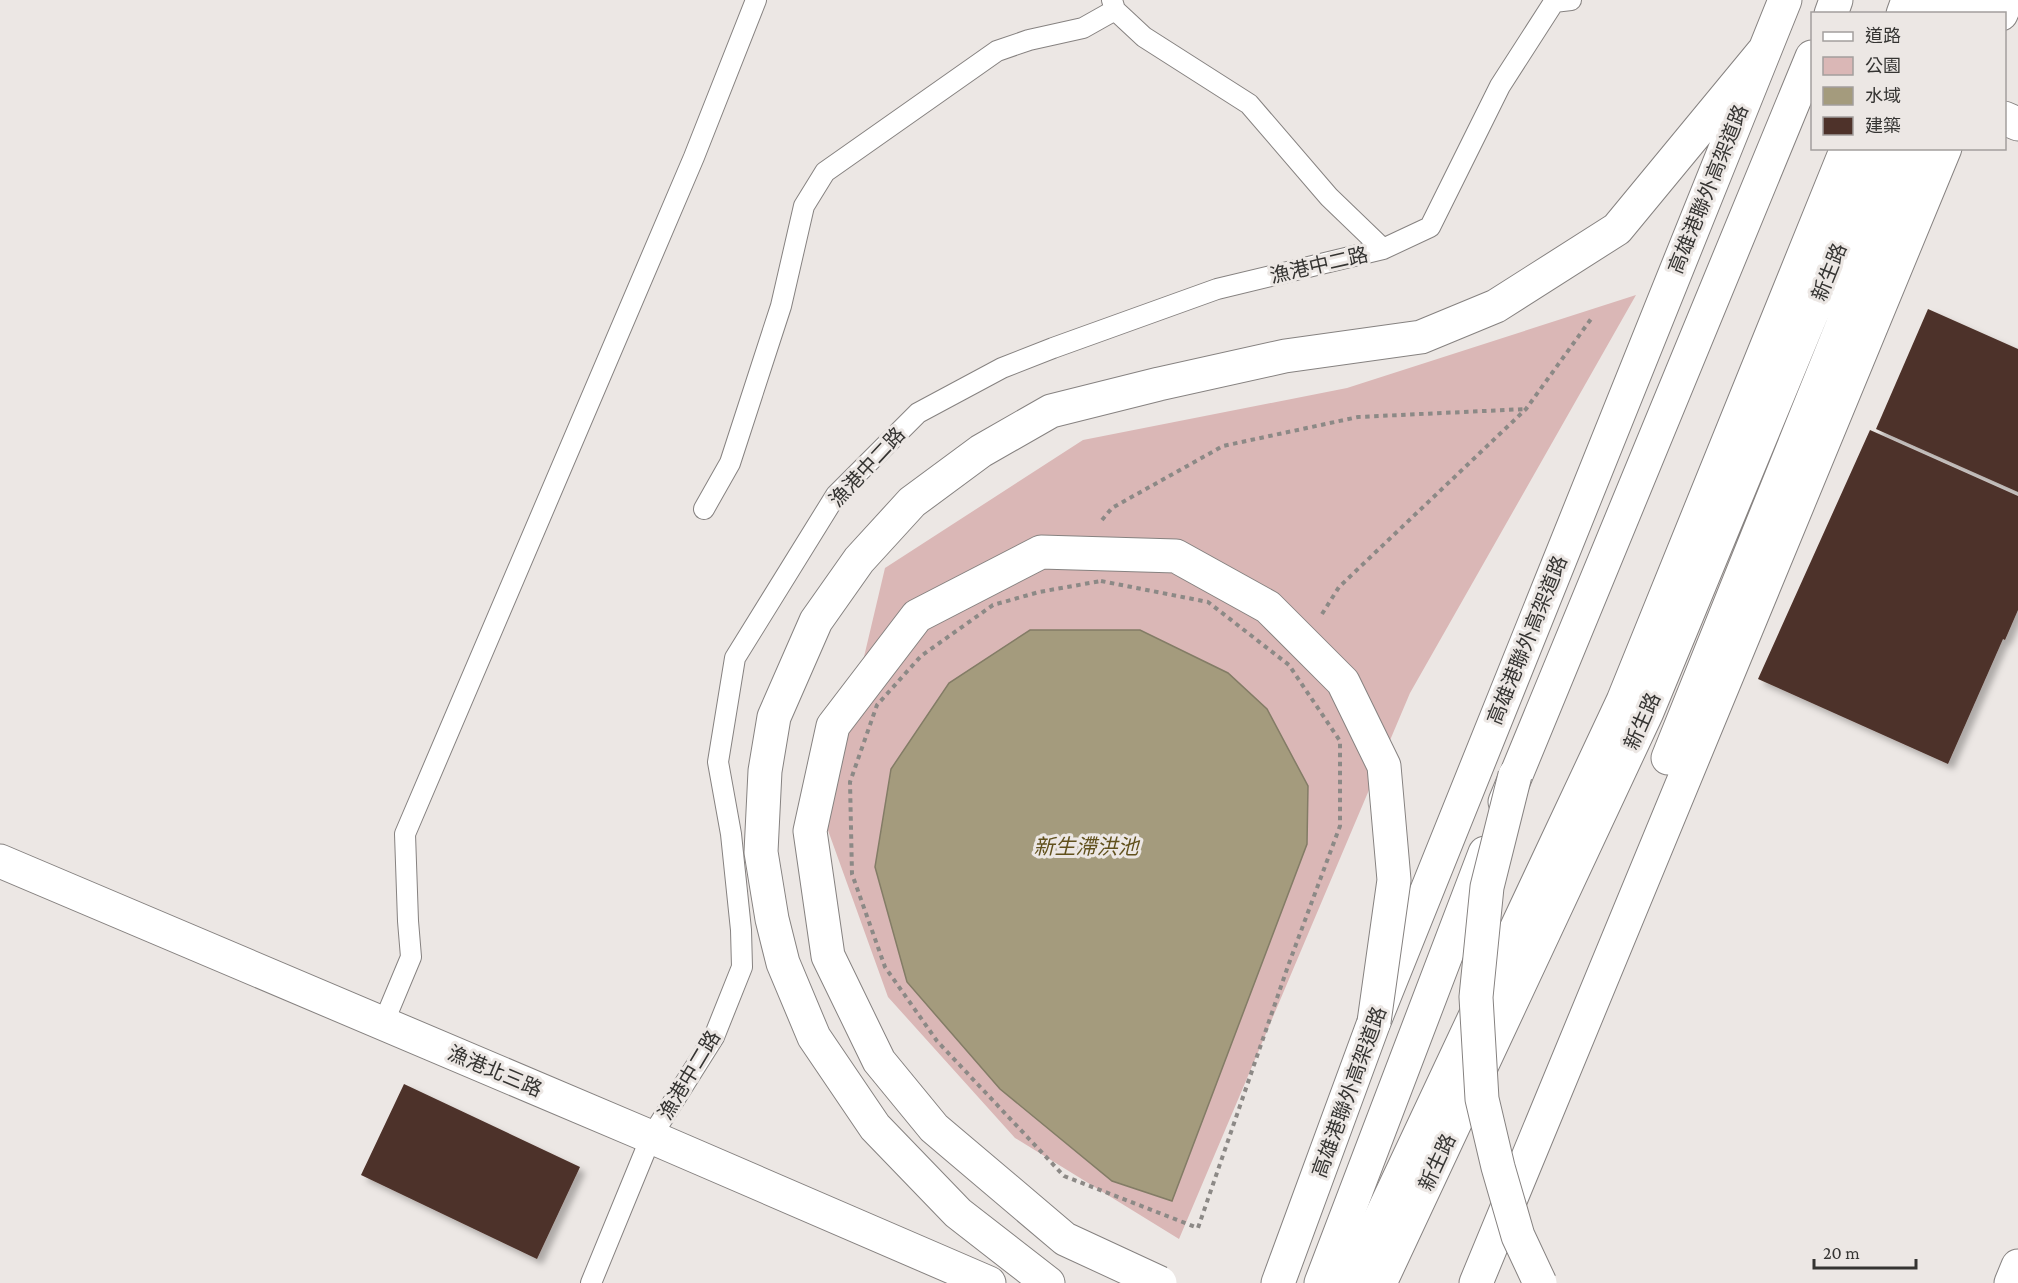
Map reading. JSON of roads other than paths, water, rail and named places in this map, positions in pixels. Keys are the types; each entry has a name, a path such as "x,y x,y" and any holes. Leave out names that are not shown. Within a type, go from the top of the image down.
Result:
{"main road":[{"name":"高雄港聯外高架道路","path":"1278,1283 1374,1022 1785,0"},
{"path":"1048,1283 958,1213 875,1127 814,1037 783,963 772,919 761,852 765,771 774,717 816,621 859,560 912,502 981,451 1052,411 1285,356 1421,337 1496,306 1617,229 1763,52"},
{"name":"高雄港聯外高架道路","path":"1321,1283 1515,775 1811,59"},
{"name":"新生路","path":"1350,1283 1623,701 1846,150"},
{"name":"新生路","path":"1380,1283 1647,712 1879,150"},
{"name":"新生路","path":"1456,1283 1913,150"},
{"path":"1476,1283 1944,150"},
{"path":"1160,1283 1065,1239 934,1128 879,1061 828,956 810,831 833,726 917,616 1041,552 1176,556 1269,607 1343,682 1384,766 1394,880 1374,1022"},
{"path":"1515,775 1487,887 1476,997 1482,1099 1498,1167 1518,1236 1540,1283"},
{"name":"漁港北三路","path":"0,861 989,1283"},
{"path":"2011,1283 2018,1266"}],"lane":[{"path":"384,1024 411,957 405,834 694,157 756,0"},
{"name":"漁港中二路","path":"591,1283 651,1137 714,1037 742,968 741,930 731,834 718,762 735,658 836,495 918,413 1002,368 1217,289 1383,249 1430,227 1500,86 1554,2 1571,0"},
{"path":"704,509 730,463 781,306 804,206 825,172 998,51 1029,39 1083,28 1114,5 1144,37 1249,104 1329,196 1383,249"}],"water":[{"name":"新生滯洪池","path":"1030,630 1140,630 1228,673 1267,709 1308,786 1307,844 1172,1201 1112,1181 1000,1089 907,982 875,867 891,769 949,683"}]}
